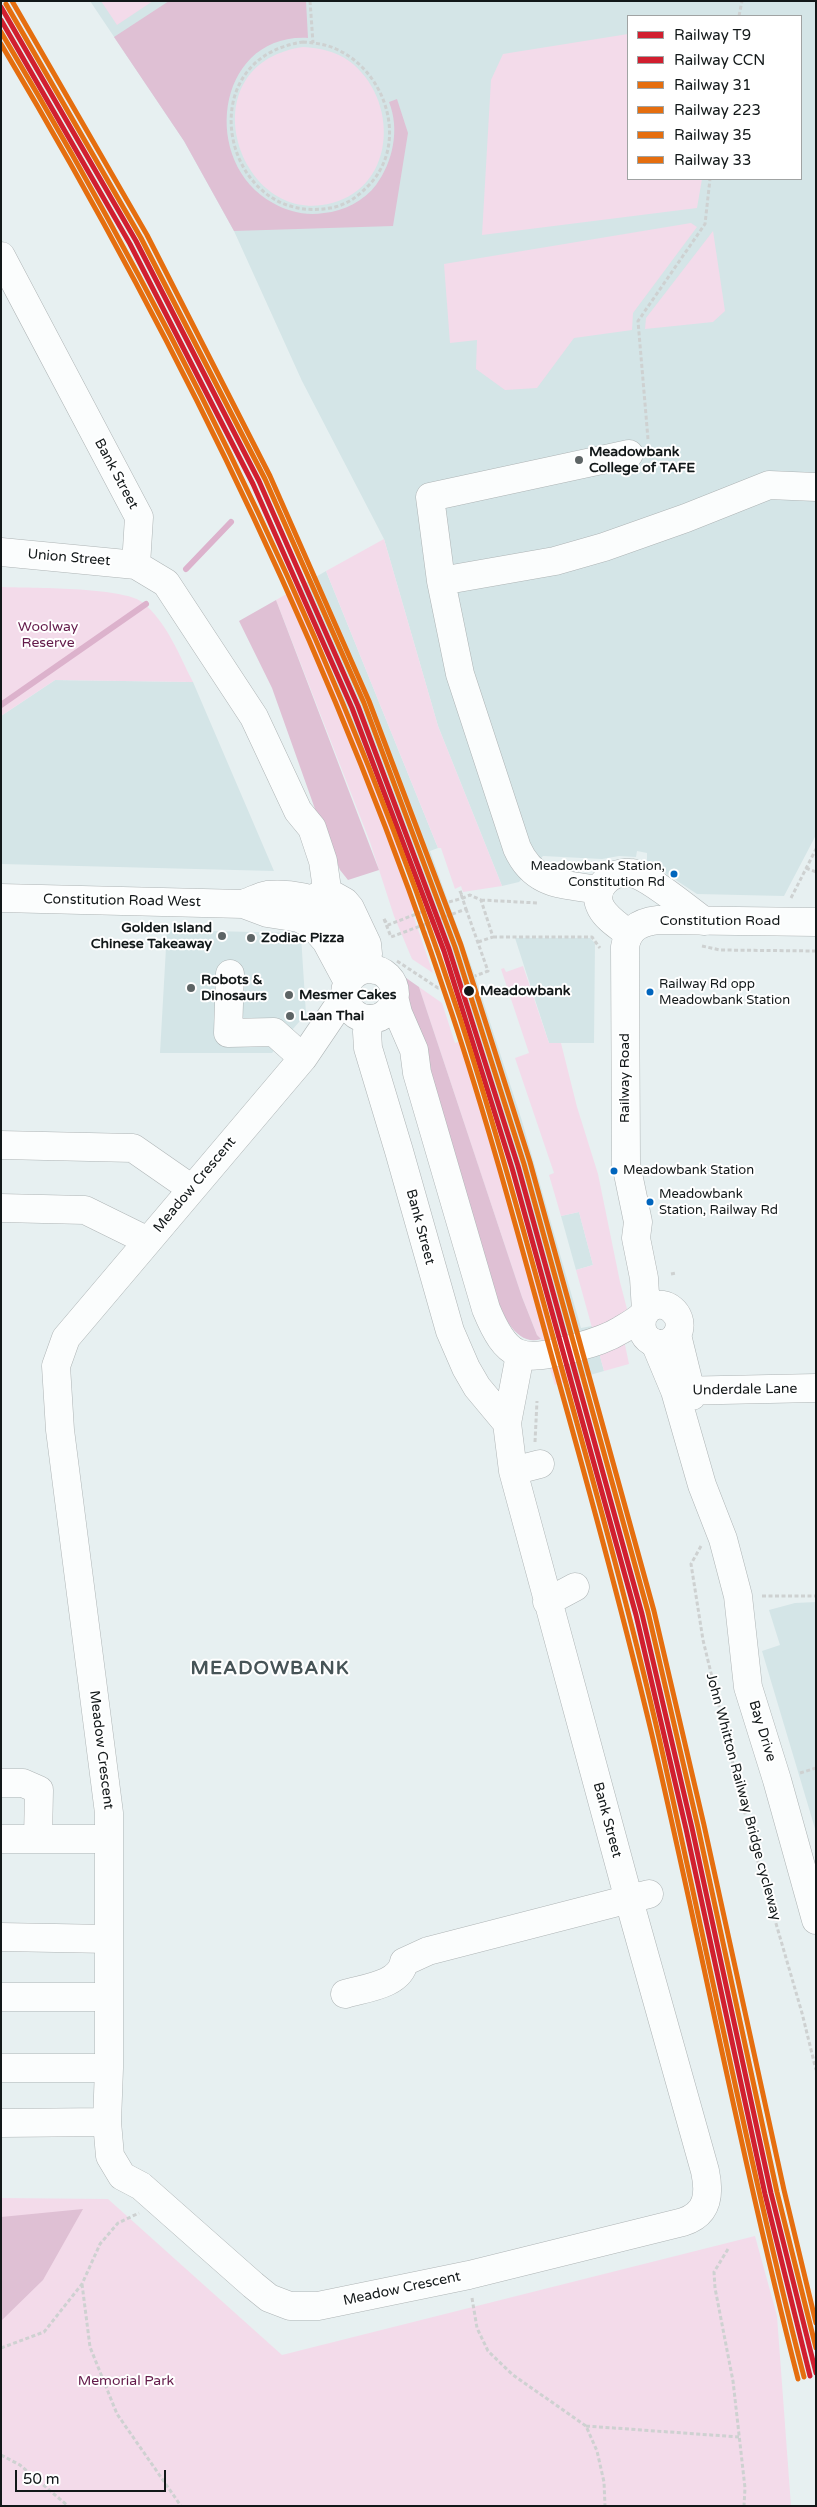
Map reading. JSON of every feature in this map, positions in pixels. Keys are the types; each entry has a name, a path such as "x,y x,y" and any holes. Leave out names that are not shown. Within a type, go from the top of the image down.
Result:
{"street":[{"name":"Bank Street","path":"1,256 139,517 136,564"},
{"path":"599,890 540,878 529,869 522,859 460,674 441,581 430,497 629,454"},
{"path":"441,581 555,561 604,547 686,518 769,484 816,487"},
{"name":"Union Street","path":"1,552 136,564"},
{"path":"136,564 166,583 254,716 298,811 302,833 314,868 308,885 326,941 360,1006 396,1036 417,1074"},
{"path":"629,934 612,921 601,909 598,897 599,890 613,875 632,873 639,875 704,921"},
{"name":"Constitution Road West","path":"1,898 243,904 265,895 316,909"},
{"path":"316,909 378,963 392,983 398,1013 414,1050 417,1074 486,1309 503,1340 532,1355 644,1329"},
{"name":"Constitution Road","path":"629,934 634,928 649,921 814,917"},
{"name":"Railway Road","path":"629,934 625,947 625,1144 628,1182 638,1222 649,1233 644,1329"},
{"path":"360,1006 360,971 378,963"},
{"path":"230,974 228,1033 274,1032 302,1058"},
{"path":"360,1006 389,1010 394,997"},
{"name":"Bank Street","path":"360,1006 367,1032 368,1048 450,1331 466,1368 478,1387 507,1423"},
{"name":"Meadow Crescent","path":"360,1006 302,1058 87,1311 66,1338 59,1352 56,1378 60,1430 109,1813 109,2068 107,2122 110,2156 119,2173 141,2186 253,2285 269,2298 290,2306 318,2306 469,2275 683,2222 699,2214"},
{"path":"1,1145 133,1148 192,1189"},
{"path":"1,1208 85,1210 148,1241"},
{"name":"Meadow Crescent","path":"87,1311 71,1358 69,1376 120,1810 122,2133 127,2158 141,2186"},
{"name":"Bay Drive","path":"644,1329 682,1391 702,1485 723,1539 740,1604 748,1687 777,1780 816,1920"},
{"name":"Bank Street","path":"532,1355 507,1423 513,1471 547,1602 639,1897 705,2171 708,2191 704,2207 699,2214"},
{"name":"Underdale Lane","path":"682,1391 816,1388"},
{"path":"513,1471 540,1464"},
{"path":"547,1602 575,1587"},
{"path":"1,1783 23,1783 39,1790 38,1839"},
{"path":"1,1839 109,1839"},
{"path":"345,1994 392,1979 403,1970 404,1962 428,1951 639,1897"},
{"path":"1,1937 109,1939"},
{"path":"1,1997 109,1997"},
{"path":"1,2068 109,2068"},
{"path":"1,2122 107,2122"}],"path":[{"path":"310,1 313,43"},
{"path":"739,15 742,1"},
{"path":"313,43 335,48 363,67 381,93 389,123 386,156 370,185 346,203 317,210 302,209 284,204 257,185 239,159 231,129 234,96 250,67 274,49 288,44 313,43"},
{"path":"629,454 649,451 638,321 705,224 710,180"},
{"path":"816,849 806,868 816,872"},
{"path":"464,898 460,891 488,971 475,976"},
{"path":"449,902 470,895 481,900 544,903"},
{"path":"481,900 493,937"},
{"path":"429,909 388,925 384,919 391,937 466,909"},
{"path":"423,925 443,986"},
{"path":"478,942 493,937 592,937 600,946 600,953"},
{"path":"720,950 816,951"},
{"path":"378,963 438,988 455,982"},
{"path":"671,1274 676,1273"},
{"path":"537,1398 534,1445 540,1464"},
{"name":"John Whitton Railway Bridge cycleway","path":"723,1539 702,1545 691,1564 703,1640 750,1834 802,2013 816,2070"},
{"path":"762,1596 816,1596"},
{"path":"794,1774 816,1768"},
{"path":"1,2348 44,2332 82,2284 100,2244 118,2223 137,2215"},
{"path":"728,2249 714,2272 714,2288 733,2381 745,2488 744,2506"},
{"path":"469,2275 477,2328 488,2351 513,2375 586,2426 739,2436"},
{"path":"82,2284 90,2347 117,2414 181,2506"},
{"path":"586,2426 597,2451 604,2482 605,2506"},
{"path":"1,2455 20,2465 68,2506"}],"shaded area":[{"name":"Meadowbank College of TAFE","path":"90,1 816,1 816,835 784,896 697,894 647,861 647,853 637,851 636,857 619,856 602,859 543,856 519,882 502,886 438,726 384,539 302,381 234,231 184,141"},
{"path":"169,1 306,1 308,38 277,42 253,56 237,77 228,104 227,132 234,160 249,184 273,203 285,209 317,214 346,207 360,200 371,191 387,166 394,134 394,123 389,102 397,99 408,133 393,226 234,231 184,141 114,37"},
{"path":"326,571 438,848 430,851 475,976 522,1121 581,1328 592,1326 604,1371 569,1381 554,1340 562,1337 512,1163 455,982 410,855 395,833 328,660 297,588"},
{"path":"276,600 379,870 348,880 340,870 315,809 272,688 239,621"},
{"path":"55,680 193,682 274,871 1,864 1,716"},
{"path":"167,930 297,933 301,936 306,1014 272,1053 160,1053"},
{"path":"515,938 590,938 595,943 594,1043 549,1043"},
{"path":"396,971 419,987 522,1297 537,1335 541,1339 532,1340 518,1334 507,1321 493,1298"},
{"path":"579,1212 593,1265 576,1270 561,1216"},
{"path":"816,1602 816,1832 762,1651 780,1645 769,1610 795,1603"},
{"path":"83,2209 43,2280 1,2321 1,2217"}],"green space":[{"path":"101,1 153,1 117,25"},
{"path":"627,34 627,180 702,180 697,208 482,235 491,80 503,54"},
{"path":"303,47 327,51 349,61 365,77 377,96 383,118 384,140 379,160 369,179 353,194 332,203 299,204 271,192 250,170 238,141 236,111 245,82 267,60"},
{"path":"691,223 697,227 633,313 632,330 574,338 537,388 505,390 476,369 477,340 450,343 444,264"},
{"path":"713,231 725,311 713,322 645,329 646,318"},
{"path":"384,539 438,726 502,886 463,892 461,886 455,889 441,848 438,848 326,571"},
{"name":"Woolway Reserve","path":"1,587 53,588 116,593 142,602 159,619 193,682 55,680 1,716"},
{"path":"297,588 365,753 395,833 410,855 399,860 417,910 412,912 433,973 412,959 394,916 370,842 276,600"},
{"path":"523,966 549,1043 561,1043 577,1107 598,1174 627,1309 619,1316 629,1364 604,1371 576,1270 593,1265 579,1212 561,1216 549,1175 554,1173 515,1058 529,1053 501,969 504,968 506,972"},
{"path":"419,987 442,1003 455,1043 462,1041 549,1329 551,1328 569,1381 555,1385 541,1339 537,1335 522,1297"},
{"name":"Memorial Park","path":"1,2198 108,2199 282,2355 755,2236 777,2316 791,2506 1,2506"}],"waterway":[{"path":"186,569 231,522"},
{"path":"1,705 146,604"}],"rail line":[{"name":"35","path":"12,1 147,235 270,476 369,701 461,945 530,1162 654,1611 704,1825 784,2190 816,2323"},
{"name":"31","path":"6,4 141,238 265,479 364,703 455,947 524,1164 648,1612 698,1827 777,2192 816,2348"},
{"name":"T9","path":"1,7 136,241 259,481 358,706 449,949 518,1166 642,1614 692,1828 771,2193 816,2373"},
{"name":"CCN","path":"1,20 130,244 253,484 352,708 444,951 512,1168 636,1615 686,1829 765,2194 810,2376"},
{"name":"223","path":"1,32 70,150 136,270 258,512 314,636 366,761 415,889 460,1018 525,1235 637,1648 660,1742 765,2219 804,2377"},
{"name":"33","path":"1,44 69,160 133,278 195,397 253,517 308,638 360,762 408,887 452,1014 517,1231 629,1641 652,1735 759,2218 798,2379"}],"place":[{"name":"Meadowbank College of TAFE","path":"579,460"},
{"name":"Meadowbank Station, Constitution Rd","path":"674,874"},
{"name":"Golden Island Chinese Takeaway","path":"222,936"},
{"name":"Zodiac Pizza","path":"251,938"},
{"name":"Robots & Dinosaurs","path":"191,988"},
{"name":"Meadowbank","path":"469,991"},
{"name":"Railway Rd opp Meadowbank Station","path":"650,992"},
{"name":"Mesmer Cakes","path":"289,995"},
{"name":"Laan Thai","path":"290,1016"},
{"name":"Meadowbank Station","path":"614,1171"},
{"name":"Meadowbank Station, Railway Rd","path":"650,1202"}],"district":[{"name":"MEADOWBANK","path":"270,1669"}]}
